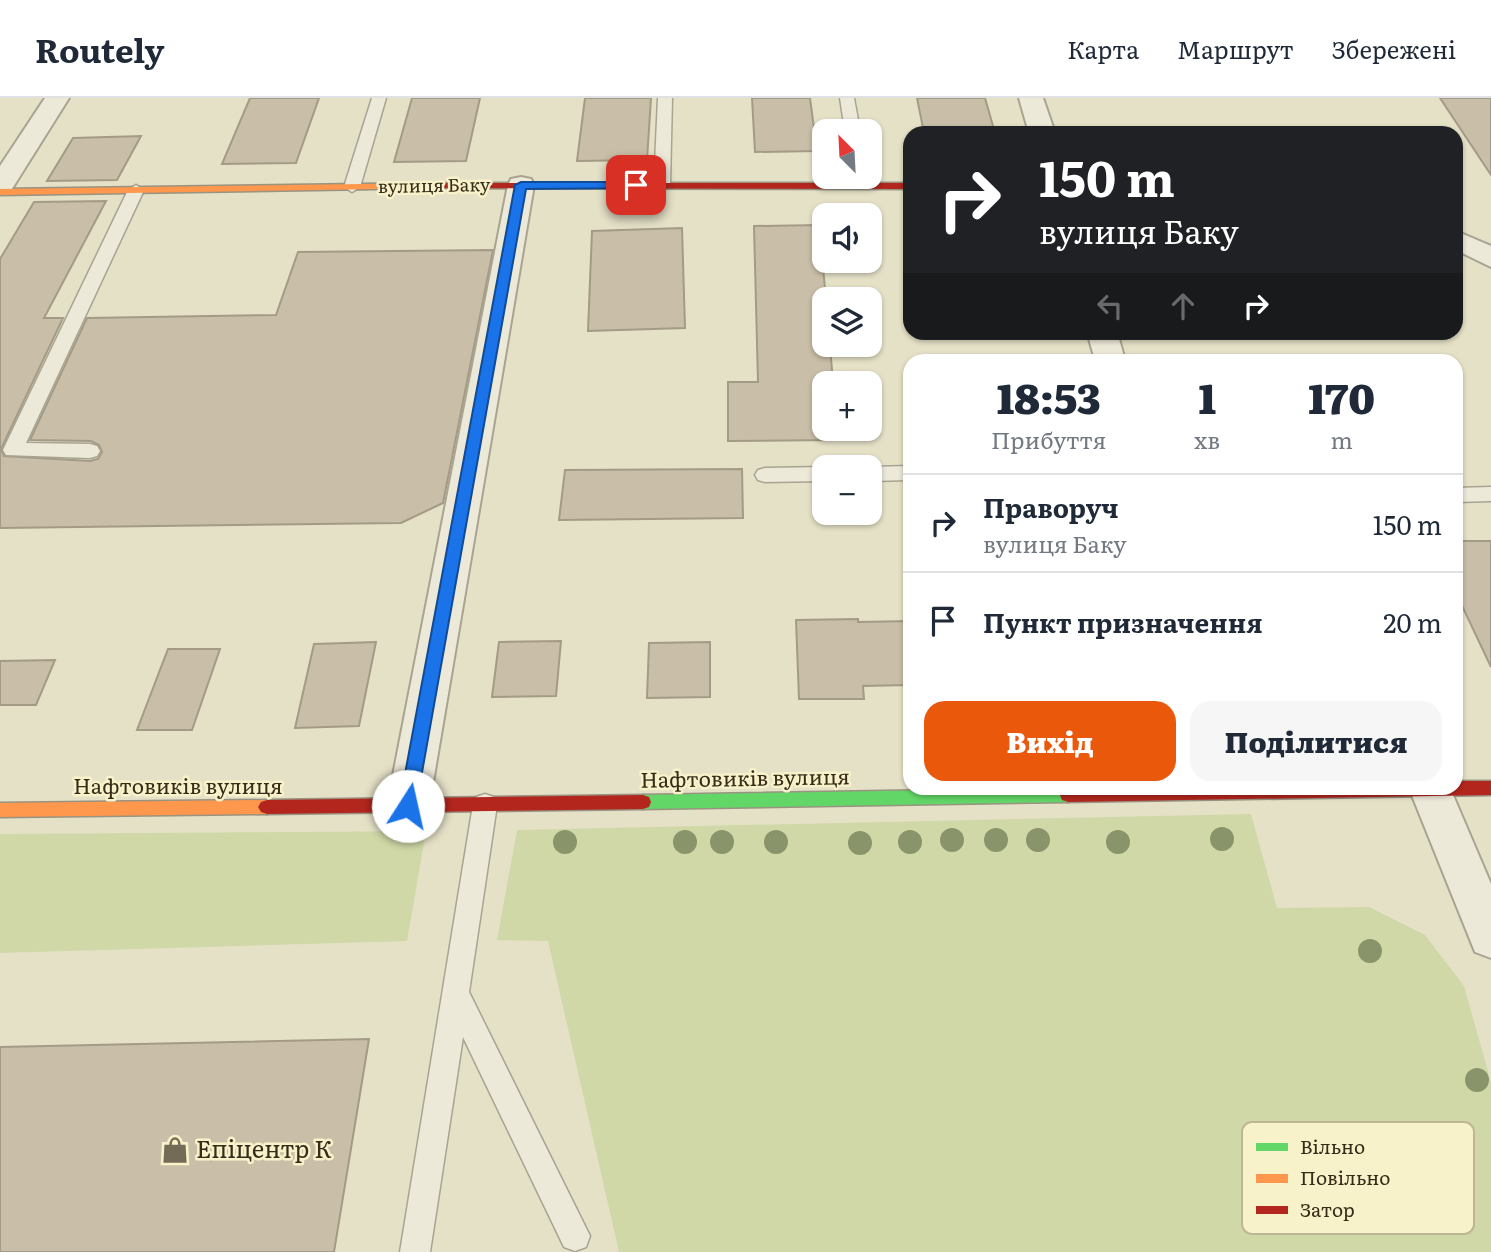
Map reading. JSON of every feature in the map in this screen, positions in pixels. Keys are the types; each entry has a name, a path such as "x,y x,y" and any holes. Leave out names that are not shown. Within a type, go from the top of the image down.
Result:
{"street":[{"path":"0,186 57,98"},
{"path":"1031,98 1040,126"},
{"name":"вулиця Баку","path":"0,192 812,182"},
{"name":"вулиця Баку","path":"882,183 903,185"},
{"path":"408,806 521,185"},
{"path":"1463,243 1491,258"},
{"name":"Нафтовиків вулиця","path":"1463,788 1491,788"},
{"name":"Нафтовиків вулиця","path":"0,810 485,805 987,795"},
{"path":"1434,795 1481,885 1491,937"}],"lane":[{"path":"352,187 379,98"},
{"path":"662,185 665,98"},
{"path":"847,98 851,119"},
{"path":"90,451 13,450 136,190"},
{"path":"882,474 903,473"},
{"path":"765,475 812,474"},
{"path":"1463,495 1491,494"},
{"path":"415,1252 485,805"},
{"path":"457,996 575,1236"}],"green space":[{"path":"1251,814 1277,908 1369,907 1425,935 1464,986 1491,1082 1491,1252 619,1252 548,941 497,940 517,830"},
{"path":"426,831 407,941 0,953 0,834"}],"building":[{"path":"250,98 319,98 296,163 222,164"},
{"path":"412,98 480,98 466,161 394,162"},
{"path":"585,98 651,98 647,160 577,161"},
{"path":"752,98 810,98 812,151 755,152"},
{"path":"917,98 985,98 993,126 923,126"},
{"path":"1440,98 1491,98 1491,175 1463,133 1463,126 1459,126"},
{"path":"141,136 117,180 47,181 73,138"},
{"path":"106,201 44,318 63,318 1,449 4,456 90,461 98,459 102,452 99,445 91,441 30,440 87,318 276,315 298,252 493,250 443,503 401,523 0,528 0,259 34,202"},
{"path":"812,225 812,273 824,273 825,287 812,287 812,357 831,357 832,371 812,371 812,440 728,441 728,382 758,382 754,226"},
{"path":"682,228 685,328 588,331 592,231"},
{"path":"742,469 743,518 559,520 565,470"},
{"path":"1463,541 1491,541 1491,667 1463,608"},
{"path":"796,620 903,621 903,685 863,686 864,699 799,699"},
{"path":"561,641 556,696 492,697 499,642"},
{"path":"376,642 359,726 295,728 314,644"},
{"path":"710,642 710,697 647,698 649,643"},
{"path":"168,649 220,649 192,730 137,730"},
{"path":"55,660 36,705 0,705 0,661"},
{"name":"Епіцентр К","path":"369,1039 334,1252 0,1252 0,1047"}],"traffic: fast":[{"path":"643,802 1068,795"}],"traffic: slow":[{"path":"0,192 434,186"},
{"path":"0,810 267,807"}],"traffic: jam":[{"path":"434,186 903,186"},
{"path":"1463,788 1491,788"},
{"path":"267,807 643,802"}],"place":[{"name":"Епіцентр К","path":"175,1150"}],"route":[{"path":"408,806 521,185 636,185"}]}
